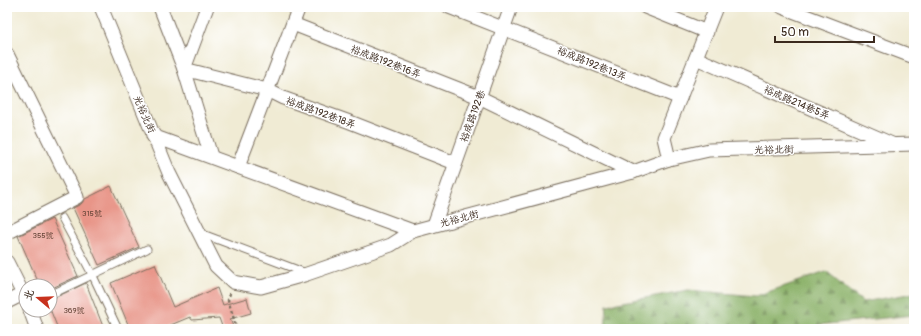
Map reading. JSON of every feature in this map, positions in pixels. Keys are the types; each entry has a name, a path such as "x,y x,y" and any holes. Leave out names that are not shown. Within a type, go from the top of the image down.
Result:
{"street":[{"name":"光裕北街","path":"101,7 153,136 413,231 434,224 633,172 669,159 710,150 897,146 914,144"},
{"path":"160,7 184,69 211,156"},
{"path":"184,69 207,7"},
{"path":"238,167 299,7"},
{"name":"裕成路192巷13弄","path":"449,7 680,98"},
{"name":"裕成路192巷","path":"434,224 511,7"},
{"path":"645,7 706,32"},
{"path":"669,159 664,138 716,7"},
{"path":"782,7 914,57"},
{"name":"裕成路192巷16弄","path":"293,24 479,97 633,172"},
{"path":"7,54 77,197 7,233"},
{"name":"裕成路214巷5弄","path":"696,58 897,146"},
{"name":"裕成路192巷18弄","path":"184,69 267,90 283,98 350,122 455,163"},
{"path":"153,136 169,173 216,266 233,282 261,287 308,274 391,245 413,231"},
{"path":"7,262 18,283"},
{"path":"7,302 18,299"},
{"path":"33,318 37,329"}],"lane":[{"path":"62,218 93,276 118,329"},
{"path":"199,233 308,274"},
{"path":"58,291 147,249"}],"path":[{"path":"233,282 228,300 238,329"}],"green space":[{"path":"826,272 863,302 914,293 914,315 818,325 817,329 605,329 607,305 688,290 756,296"}],"building":[{"path":"111,186 139,247 99,265 73,208 81,204 85,199"},
{"path":"52,219 78,276 58,285 58,278 36,278 18,236"},
{"path":"155,264 173,307 217,288 223,305 247,298 251,313 230,319 234,329 223,329 219,318 192,320 190,317 161,329 130,329 111,283"},
{"path":"86,283 104,329 58,329 54,318 58,318 58,296"}]}
